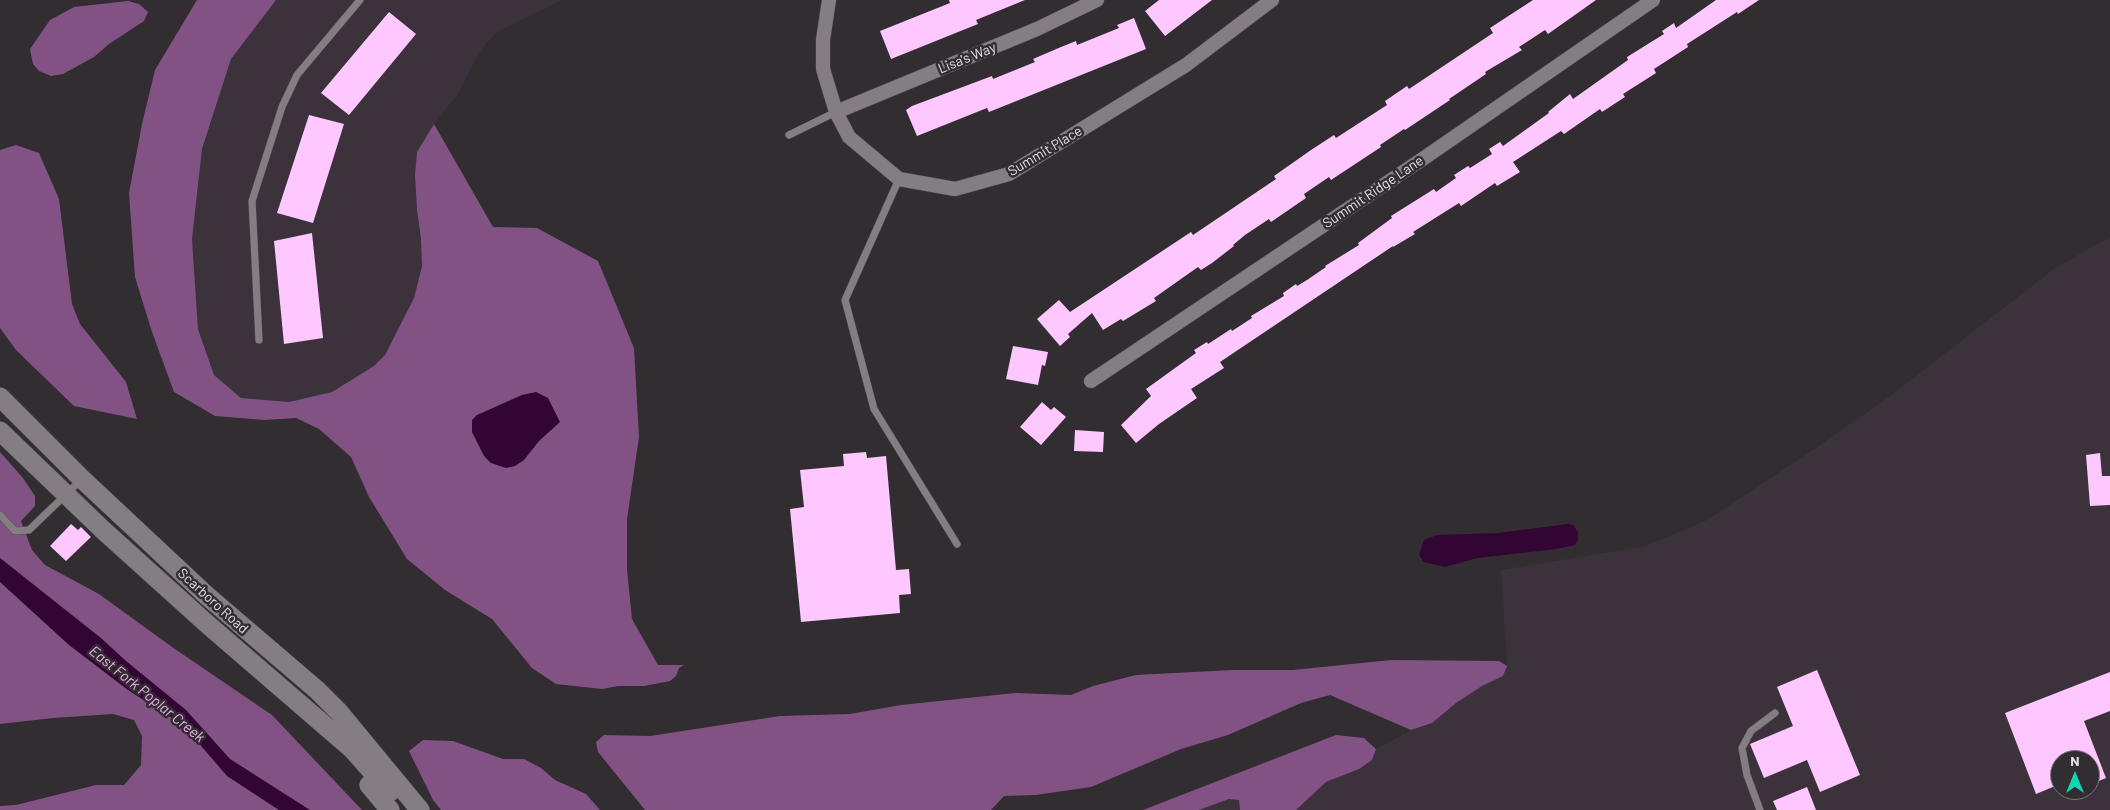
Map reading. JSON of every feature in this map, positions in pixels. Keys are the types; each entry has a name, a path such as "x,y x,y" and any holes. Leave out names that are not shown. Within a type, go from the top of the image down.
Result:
{"main road":[{"name":"Scarboro Road","path":"0,397 82,479 213,601 317,690 339,712 420,810"},
{"name":"Scarboro Road","path":"0,431 66,494 278,687 318,718 352,749 405,810"},
{"path":"278,687 353,765 390,810"}],"street":[{"path":"829,0 823,40 823,69 836,112 849,137 898,179"},
{"name":"Lisa's Way","path":"836,112 1037,29 1097,0"},
{"name":"Summit Place","path":"898,179 955,189 1009,174 1186,65 1272,0"},
{"name":"Summit Ridge Lane","path":"1091,380 1427,156 1653,0"}],"lane":[{"path":"259,340 252,201 282,107 297,75 360,0"},
{"path":"788,135 836,112"},
{"path":"898,179 845,300 874,409 957,544"},
{"path":"0,516 15,531 29,530 82,479"},
{"path":"1760,810 1747,775 1742,748 1751,731 1775,713"}],"shaded area":[{"path":"197,0 276,0 231,59 202,149 192,239 198,329 214,375 241,398 289,402 332,392 374,366 385,355 414,298 422,266 415,175 417,152 434,124 493,227 537,228 598,261 634,348 639,437 627,519 627,570 632,619 658,665 684,665 679,668 676,676 670,681 644,686 618,686 602,689 556,684 532,668 492,619 445,590 407,559 369,497 351,457 319,429 296,418 264,420 215,416 174,392 152,332 135,277 129,193 142,124 155,70"},
{"path":"276,0 562,0 497,32 484,46 458,94 434,124 417,152 415,175 422,266 414,298 385,355 375,366 332,392 289,402 241,398 214,375 198,329 192,239 202,149 231,59"},
{"path":"128,1 139,4 148,12 144,21 109,44 94,57 63,74 51,76 39,71 33,64 30,49 50,20 74,7"},
{"path":"16,145 39,153 59,199 72,304 80,324 126,382 137,419 74,406 16,350 0,328 0,150"},
{"path":"2110,237 2110,810 1296,810 1326,782 1359,769 1372,760 1376,749 1411,730 1432,723 1456,703 1482,686 1503,676 1507,666 1501,570 1646,546 1707,520 1890,396 2055,268"},
{"path":"0,452 23,478 35,496 35,506 21,521 32,550 45,565 99,594 172,647 272,715 362,810 0,810 0,806 16,805 96,785 124,785 141,765 142,736 134,720 113,714 0,724"},
{"path":"1391,660 1499,661 1507,666 1503,676 1482,686 1456,703 1432,723 1411,730 1330,695 1301,703 1228,735 1181,749 1091,787 1036,795 1004,796 991,810 645,810 598,752 596,742 604,735 650,736 780,716 850,714 901,705 1015,693 1071,695 1093,686 1136,675 1233,670 1293,670"},
{"path":"1336,735 1364,738 1376,749 1372,760 1359,769 1326,782 1296,810 1240,810 1239,800 1229,799 1199,810 1143,810"},
{"path":"423,740 453,741 503,759 524,759 541,768 555,780 586,794 600,810 441,810 433,800 409,751"},
{"path":"1229,799 1239,800 1240,810 1199,810"}],"water":[{"path":"536,392 548,398 560,422 539,441 524,460 515,466 506,468 491,463 484,456 472,432 472,420 477,415 522,395"},
{"path":"1568,524 1573,525 1578,532 1578,540 1575,545 1557,549 1477,558 1445,567 1424,562 1419,555 1424,540 1437,535 1498,533"},
{"name":"East Fork Poplar Creek","path":"0,558 101,638 186,710 230,759 310,810 279,810 227,776 183,725 128,690 69,645 0,582"}],"building":[{"path":"949,0 1025,0 976,20 978,24 891,59 880,31 950,3"},
{"path":"1159,0 1212,0 1165,36 1145,11"},
{"path":"1533,0 1596,0 1548,34 1545,30 1519,47 1522,50 1485,72 1486,74 1450,100 1380,145 1381,147 1331,180 1329,177 1304,194 1306,198 1271,222 1269,219 1245,235 1212,263 1201,270 1198,267 1154,298 1156,301 1123,321 1121,319 1103,330 1092,313 1068,334 1070,337 1060,346 1037,319 1059,300 1070,312 1191,232 1193,235 1276,179 1274,176 1311,150 1334,135 1336,138 1387,105 1385,101 1407,86 1409,89 1493,33 1490,28"},
{"path":"1716,0 1759,0 1687,44 1688,47 1654,69 1656,73 1623,94 1625,97 1602,112 1600,109 1564,134 1561,131 1513,162 1520,172 1497,186 1495,183 1461,206 1459,203 1413,232 1415,234 1393,246 1220,362 1224,368 1191,389 1197,398 1159,424 1136,443 1121,425 1151,396 1146,389 1196,353 1194,350 1207,342 1208,344 1231,329 1232,331 1252,318 1251,316 1284,296 1283,293 1296,284 1297,286 1307,280 1325,266 1359,245 1358,243 1392,218 1391,216 1434,189 1436,192 1456,178 1454,175 1468,166 1470,168 1492,154 1489,149 1500,142 1503,146 1549,113 1570,94 1573,99 1628,60 1627,57 1664,34 1662,31 1674,23 1676,28"},
{"path":"389,12 416,34 349,115 321,93"},
{"path":"1134,18 1146,49 989,112 987,108 917,136 906,110 912,106 992,76 993,79 1035,62 1033,59 1061,47 1076,41 1077,45 1119,28 1117,25"},
{"path":"309,115 344,124 313,223 277,213"},
{"path":"312,233 323,338 284,344 274,241"},
{"path":"1013,346 1048,352 1045,366 1042,365 1038,385 1006,379"},
{"path":"1042,402 1051,410 1054,407 1066,417 1041,445 1020,427"},
{"path":"1075,430 1104,432 1103,452 1074,451"},
{"path":"866,452 867,458 886,456 896,570 909,569 911,594 899,595 900,613 801,622 790,509 804,507 800,470 844,466 843,454"},
{"path":"2100,453 2102,476 2110,476 2110,505 2090,506 2086,455"},
{"path":"71,524 78,530 81,527 91,537 66,561 50,546"},
{"path":"1817,670 1860,775 1820,792 1807,760 1764,778 1750,744 1793,726 1777,687"},
{"path":"2110,672 2110,711 2084,721 2095,750 2050,750 2050,788 2036,794 2005,713"},
{"path":"2100,762 2106,778 2100,780"},
{"path":"1807,787 1816,810 1777,810 1773,801"}]}
